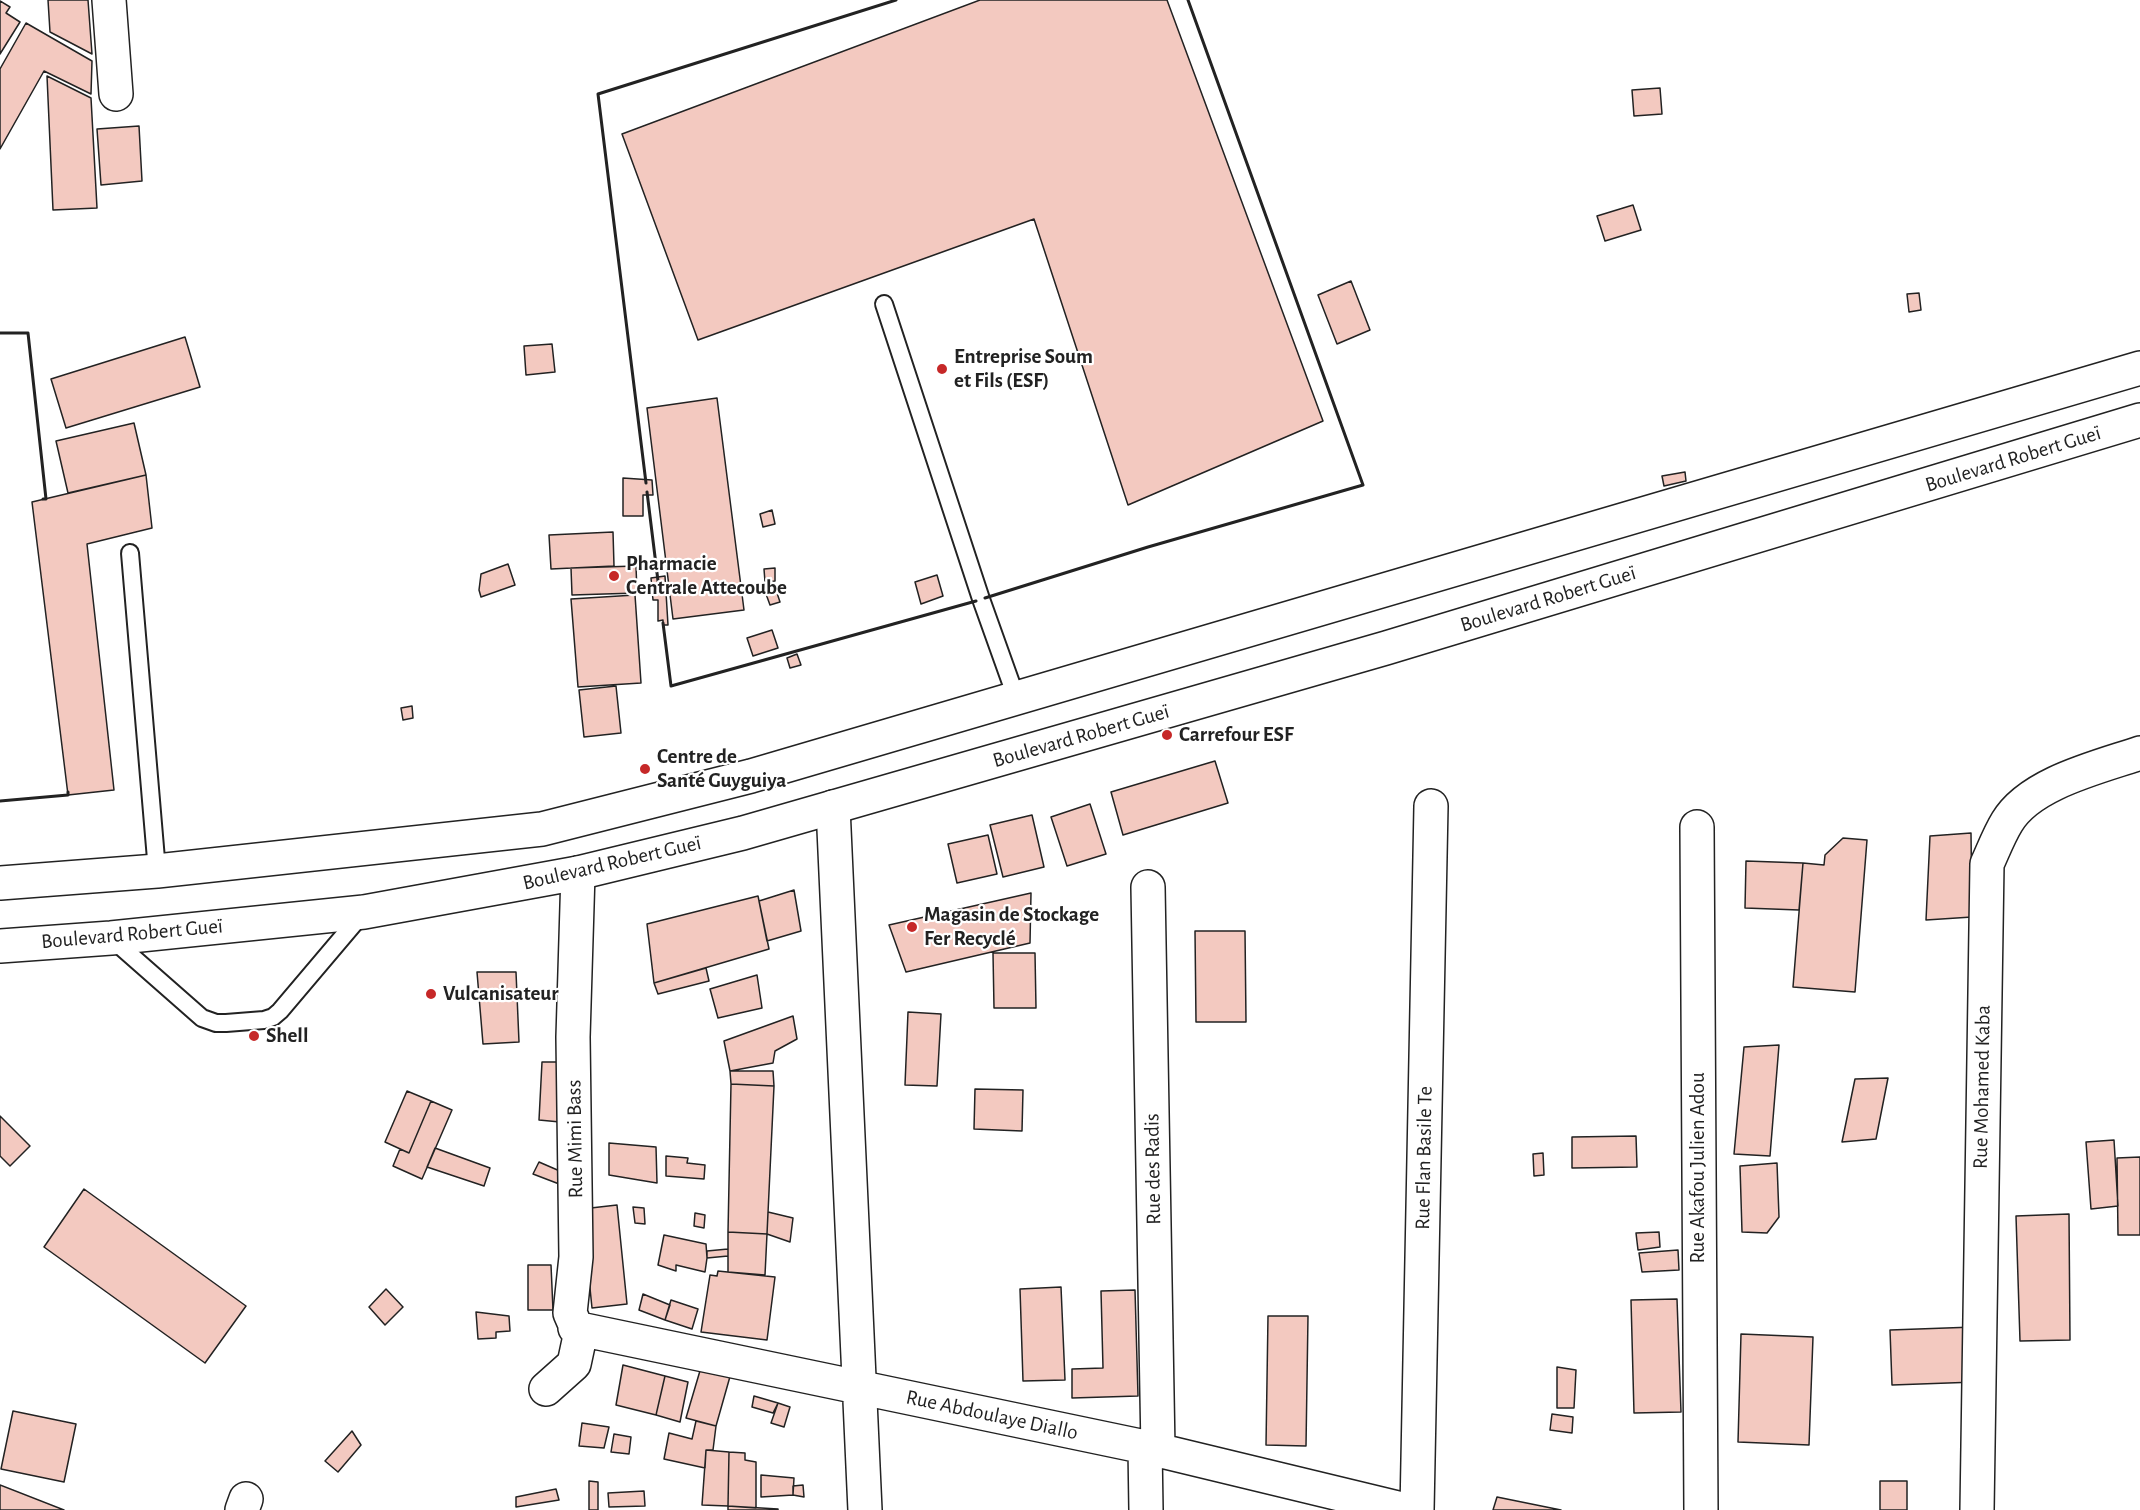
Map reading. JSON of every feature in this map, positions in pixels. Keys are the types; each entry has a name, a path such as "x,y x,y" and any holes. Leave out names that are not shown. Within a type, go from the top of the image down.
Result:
{"street":[{"path":"109,0 116,94"},
{"path":"0,883 157,872 542,829 751,776 2140,368"},
{"name":"Boulevard Robert Gueï","path":"0,946 111,938 364,912 578,873 743,833 1386,648 2140,420"},
{"name":"Rue Mohamed Kaba","path":"1977,1510 1987,864 2007,821 2034,794 2078,774 2140,753"},
{"name":"Rue Flan Basile Te","path":"1417,1510 1431,806"},
{"path":"833,807 865,1510"},
{"name":"Rue Akafou Julien Adou","path":"1697,827 1701,1510"},
{"name":"Rue Mimi Bass","path":"546,1389 574,1364 580,1336 575,1329 570,1312 576,1257 573,1037 578,873"},
{"name":"Rue des Radis","path":"1146,1510 1151,1449 1148,887"},
{"name":"Rue Abdoulaye Diallo","path":"575,1329 1151,1449 1406,1510"}],"lane":[{"path":"884,304 981,599 1016,697"},
{"path":"130,553 157,872"},
{"path":"111,938 202,1018 216,1023 264,1020 280,1011 364,912"}],"building":[{"path":"48,0 88,0 92,54 50,32"},
{"path":"980,0 1167,0 1323,421 1128,505 1034,219 698,340 622,134"},
{"path":"0,1 10,7 6,13 20,22 0,54"},
{"path":"26,23 92,61 91,94 44,71 0,149 0,69"},
{"path":"47,76 91,98 97,208 53,210"},
{"path":"1660,88 1662,114 1634,116 1632,90"},
{"path":"139,126 142,181 101,185 97,129"},
{"path":"1633,205 1641,230 1605,241 1597,216"},
{"path":"1351,281 1370,330 1337,344 1318,295"},
{"path":"1919,293 1921,310 1909,312 1907,294"},
{"path":"185,337 200,387 66,428 51,379"},
{"path":"552,344 555,372 526,375 524,346"},
{"path":"717,398 744,610 673,619 647,408"},
{"path":"134,423 146,475 68,493 56,441"},
{"path":"1685,472 1686,481 1664,486 1662,476"},
{"path":"146,475 152,528 87,544 114,790 68,795 32,502"},
{"path":"623,478 652,480 653,495 643,495 643,516 623,516"},
{"path":"772,510 775,524 763,527 760,514"},
{"path":"613,532 614,566 551,569 549,535"},
{"path":"508,564 515,585 481,597 479,590 481,574"},
{"path":"636,566 637,593 572,595 571,568"},
{"path":"775,568 775,581 765,582 764,569"},
{"path":"937,575 943,596 921,604 915,582"},
{"path":"665,576 668,625 663,625 663,620 658,621 658,600 653,600 651,578"},
{"path":"776,590 780,602 770,605 766,594"},
{"path":"635,595 641,683 578,687 571,599"},
{"path":"772,630 778,648 753,656 747,638"},
{"path":"797,654 801,665 790,668 787,658"},
{"path":"616,686 621,733 584,737 579,690"},
{"path":"412,706 413,718 403,720 401,708"},
{"path":"1215,761 1228,803 1123,835 1111,792"},
{"path":"1090,804 1106,854 1067,866 1051,817"},
{"path":"1032,815 1044,867 1003,877 990,825"},
{"path":"1971,833 1972,917 1926,920 1930,836"},
{"path":"988,835 997,874 957,883 948,844"},
{"path":"1843,838 1867,840 1855,992 1793,987 1803,863 1824,865 1825,855"},
{"path":"1746,861 1803,863 1799,910 1745,908"},
{"path":"794,890 801,931 767,941 759,901"},
{"path":"1031,893 1030,943 906,972 889,925"},
{"path":"758,896 769,949 654,983 647,924"},
{"path":"1195,931 1245,931 1246,1022 1196,1022"},
{"path":"993,953 1035,953 1036,1008 994,1008"},
{"path":"706,968 709,981 658,994 654,983"},
{"path":"477,972 516,972 519,1042 483,1044"},
{"path":"757,975 762,1008 718,1018 710,989"},
{"path":"908,1012 941,1014 937,1086 905,1085"},
{"path":"793,1016 797,1039 775,1051 773,1063 730,1071 724,1041"},
{"path":"1779,1045 1770,1156 1734,1154 1744,1047"},
{"path":"542,1062 566,1062 560,1122 539,1120"},
{"path":"730,1071 773,1071 774,1086 731,1084"},
{"path":"1888,1078 1876,1139 1842,1142 1855,1079"},
{"path":"731,1084 774,1086 767,1234 728,1232"},
{"path":"975,1089 1023,1090 1022,1131 974,1129"},
{"path":"407,1091 431,1101 409,1153 385,1142"},
{"path":"431,1101 452,1110 422,1179 393,1166 400,1149 409,1153"},
{"path":"0,1116 30,1146 10,1166 0,1156"},
{"path":"1636,1136 1637,1167 1572,1168 1572,1137"},
{"path":"2114,1140 2118,1206 2091,1209 2086,1142"},
{"path":"609,1143 656,1147 657,1183 609,1175"},
{"path":"435,1148 490,1168 484,1186 427,1167"},
{"path":"1543,1153 1544,1175 1534,1176 1533,1154"},
{"path":"666,1156 688,1158 687,1163 705,1165 704,1179 666,1176"},
{"path":"2140,1157 2140,1235 2118,1235 2117,1158"},
{"path":"539,1162 569,1175 567,1187 533,1174"},
{"path":"1777,1163 1779,1217 1767,1233 1742,1232 1740,1166"},
{"path":"84,1189 246,1306 205,1363 44,1247"},
{"path":"617,1205 627,1304 592,1308 582,1209"},
{"path":"633,1207 644,1208 645,1224 635,1223"},
{"path":"768,1212 793,1218 790,1242 767,1234"},
{"path":"695,1213 705,1215 704,1228 694,1226"},
{"path":"2069,1214 2070,1340 2020,1341 2016,1216"},
{"path":"728,1232 767,1234 765,1275 728,1272"},
{"path":"1659,1232 1660,1247 1638,1250 1636,1233"},
{"path":"664,1235 706,1244 705,1272 676,1265 676,1271 658,1265"},
{"path":"728,1249 728,1256 707,1258 707,1251"},
{"path":"1678,1250 1679,1270 1642,1272 1639,1253"},
{"path":"528,1265 551,1265 553,1310 528,1310"},
{"path":"718,1271 775,1277 767,1340 701,1332 710,1275 717,1276"},
{"path":"1061,1287 1065,1380 1023,1381 1020,1289"},
{"path":"386,1289 403,1307 385,1325 369,1307"},
{"path":"1135,1290 1138,1396 1072,1398 1072,1369 1103,1368 1101,1291"},
{"path":"643,1294 670,1305 665,1320 639,1310"},
{"path":"1677,1299 1681,1412 1634,1413 1631,1300"},
{"path":"671,1300 698,1309 692,1329 665,1320"},
{"path":"476,1312 509,1316 510,1331 496,1332 496,1338 478,1339"},
{"path":"1268,1316 1308,1316 1306,1446 1266,1445"},
{"path":"1974,1327 1976,1382 1892,1385 1890,1330"},
{"path":"1741,1334 1813,1337 1809,1445 1738,1442"},
{"path":"702,1364 731,1373 716,1426 686,1418"},
{"path":"623,1365 665,1376 656,1415 616,1405"},
{"path":"1557,1367 1576,1370 1574,1408 1557,1408"},
{"path":"665,1376 688,1382 680,1422 656,1415"},
{"path":"754,1396 778,1403 773,1413 752,1407"},
{"path":"778,1403 790,1407 784,1427 771,1423"},
{"path":"13,1411 76,1424 64,1482 1,1469"},
{"path":"1552,1414 1573,1417 1572,1433 1550,1430"},
{"path":"696,1421 716,1426 713,1450 706,1450 705,1468 664,1459 669,1433 692,1439"},
{"path":"582,1423 609,1427 604,1448 579,1446"},
{"path":"352,1431 361,1445 338,1472 325,1461"},
{"path":"614,1434 631,1437 629,1454 611,1452"},
{"path":"706,1450 729,1452 728,1506 702,1505"},
{"path":"729,1452 745,1453 745,1460 756,1462 756,1508 728,1506"},
{"path":"761,1475 794,1478 793,1495 761,1497"},
{"path":"589,1481 598,1482 598,1510 589,1510"},
{"path":"1880,1481 1907,1481 1907,1510 1880,1510"},
{"path":"0,1485 64,1510 0,1510"},
{"path":"803,1485 804,1497 793,1495 793,1486"},
{"path":"556,1489 559,1500 516,1507 516,1497"},
{"path":"644,1491 645,1506 609,1507 608,1493"},
{"path":"1497,1497 1561,1510 1493,1510"},
{"path":"728,1506 778,1509 778,1510 728,1510"}],"wall":[{"path":"646,483 598,94 896,0"},
{"path":"985,598 1148,547 1363,485 1188,0"},
{"path":"0,333 28,333 46,499 43,499"},
{"path":"647,492 658,581"},
{"path":"663,623 671,686 976,601"},
{"path":"0,801 68,795 68,792"}],"place":[{"name":"Entreprise Soum et Fils (ESF)","path":"942,369"},
{"name":"Pharmacie Centrale Attecoube","path":"614,576"},
{"name":"Carrefour ESF","path":"1167,735"},
{"name":"Centre de Santé Guyguiya","path":"645,769"},
{"name":"Magasin de Stockage Fer Recyclé","path":"912,927"},
{"name":"Vulcanisateur","path":"431,994"},
{"name":"Shell","path":"254,1036"}]}
